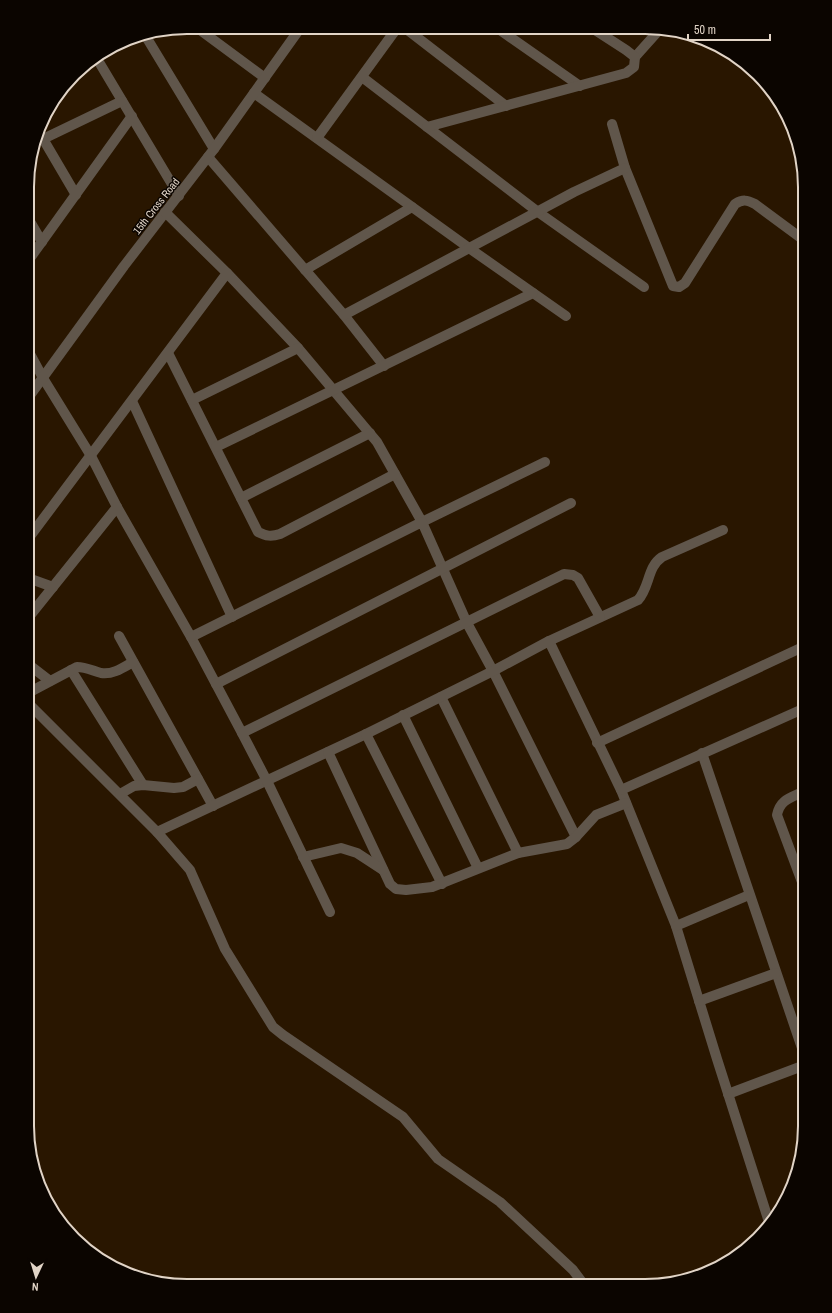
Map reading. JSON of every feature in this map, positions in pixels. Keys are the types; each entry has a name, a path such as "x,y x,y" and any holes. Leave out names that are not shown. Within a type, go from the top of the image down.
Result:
{"street":[{"path":"205,34 265,78"},
{"name":"15th Cross Road","path":"34,390 124,266 211,153 296,34"},
{"path":"317,138 393,34"},
{"path":"413,34 506,106"},
{"path":"506,34 580,86"},
{"path":"601,34 635,57"},
{"path":"427,127 626,73 634,67 635,57 656,34"},
{"path":"147,39 211,153 384,366"},
{"path":"99,62 179,196"},
{"path":"362,77 538,212 644,287"},
{"path":"254,93 566,316"},
{"path":"44,134 122,101"},
{"path":"34,253 132,116"},
{"path":"612,124 625,168 673,286 679,287 685,283 735,204 742,200 748,200 756,204 798,236"},
{"path":"42,137 76,195"},
{"path":"344,315 574,192 625,168"},
{"path":"305,270 412,207"},
{"path":"165,212 298,348 377,442 422,522 467,623 493,671 576,837"},
{"path":"34,228 42,242"},
{"path":"34,531 227,274"},
{"path":"216,447 534,293"},
{"path":"192,400 298,348"},
{"path":"168,353 258,532 265,536 272,537 395,474"},
{"path":"34,361 91,456 117,507 192,638 267,781 330,912"},
{"path":"132,401 232,617"},
{"path":"241,498 370,433"},
{"path":"192,638 545,462"},
{"path":"216,684 570,503"},
{"path":"34,611 117,507"},
{"path":"157,832 366,734 493,671 549,641 638,600 643,595 652,567 656,560 723,530"},
{"path":"242,733 564,574 573,574 578,578 600,617"},
{"path":"34,580 53,587"},
{"path":"119,636 213,806"},
{"path":"549,641 626,803 676,926 767,1217"},
{"path":"597,743 798,649"},
{"path":"34,690 77,667 85,667 103,673 108,673 114,672 134,662"},
{"path":"34,669 50,681"},
{"path":"71,670 143,785"},
{"path":"441,697 518,853"},
{"path":"34,709 120,794 184,861 190,870 225,949 273,1027 403,1117 438,1159 500,1202 573,1270 579,1279"},
{"path":"620,790 798,711"},
{"path":"403,716 478,868"},
{"path":"366,734 442,884"},
{"path":"328,752 383,870 390,884 396,890 432,887 518,853 567,844 576,837 596,815 626,803"},
{"path":"702,753 798,1037"},
{"path":"120,794 134,786 143,785 174,788 183,787 198,779"},
{"path":"798,794 785,800 778,806 777,815 798,871"},
{"path":"303,857 342,848 357,853 383,870"},
{"path":"676,926 749,895"},
{"path":"699,1001 776,973"},
{"path":"728,1094 798,1068"}]}
